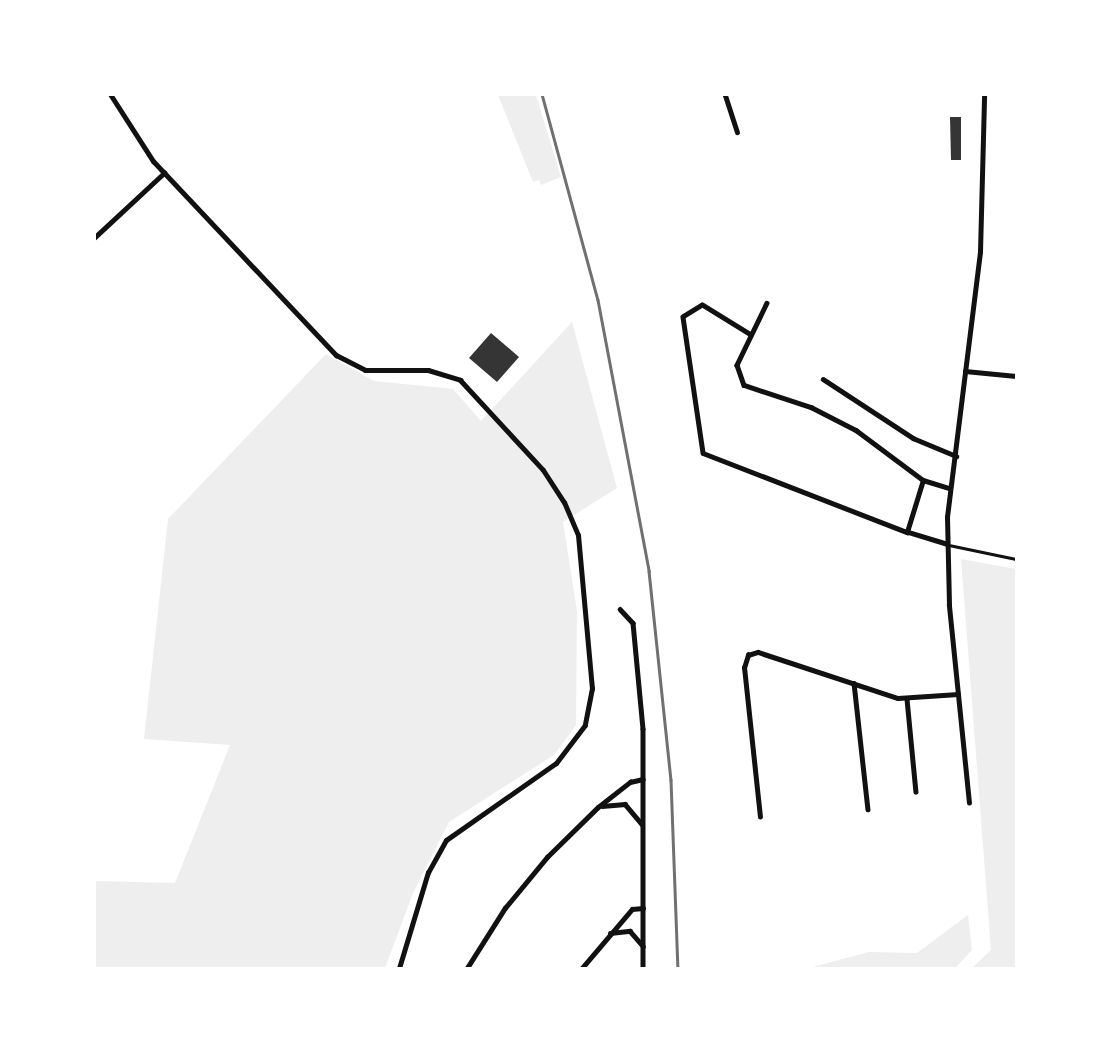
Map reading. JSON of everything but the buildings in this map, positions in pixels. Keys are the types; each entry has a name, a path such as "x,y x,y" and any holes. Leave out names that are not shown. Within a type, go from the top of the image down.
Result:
{"street":[{"path":"110,94 163,173 336,355 374,371 438,371 472,389 549,477 578,535 592,688 585,725 556,763 446,839 428,872 399,968"},
{"path":"725,94 737,132"},
{"path":"969,803 946,544 950,488 980,252 984,95"},
{"path":"94,237 163,173"},
{"path":"767,303 737,365 744,385 811,407 856,430 923,480 950,488"},
{"path":"751,335 702,305 683,317 698,443 705,456 907,532 946,544"},
{"path":"965,371 1017,376"},
{"path":"823,379 913,438 956,456"},
{"path":"907,532 923,480"},
{"path":"620,609 634,623 643,779 643,968"},
{"path":"761,817 745,659 758,652 906,699 958,694"},
{"path":"854,683 867,809"},
{"path":"906,699 916,792"},
{"path":"467,968 517,892 598,807 630,782 643,779"},
{"path":"598,807 625,804 637,813 643,829"},
{"path":"582,968 632,909 643,908"},
{"path":"610,934 630,931 643,946"}],"lane":[{"path":"946,544 1017,559"}],"shaded area":[{"path":"498,95 536,95 561,177 541,185 539,180 533,182"},
{"path":"572,322 617,488 563,522 577,611 576,725 554,755 449,822 413,893 385,968 95,968 95,881 175,883 230,745 144,739 168,519 326,354 374,381 453,389 481,421"},
{"path":"961,559 1016,569 1016,968 972,968 991,950"},
{"path":"968,915 972,950 955,968 809,968 869,952 917,953"}],"railway":[{"path":"542,94 598,300 649,571 671,780 678,968"}]}
